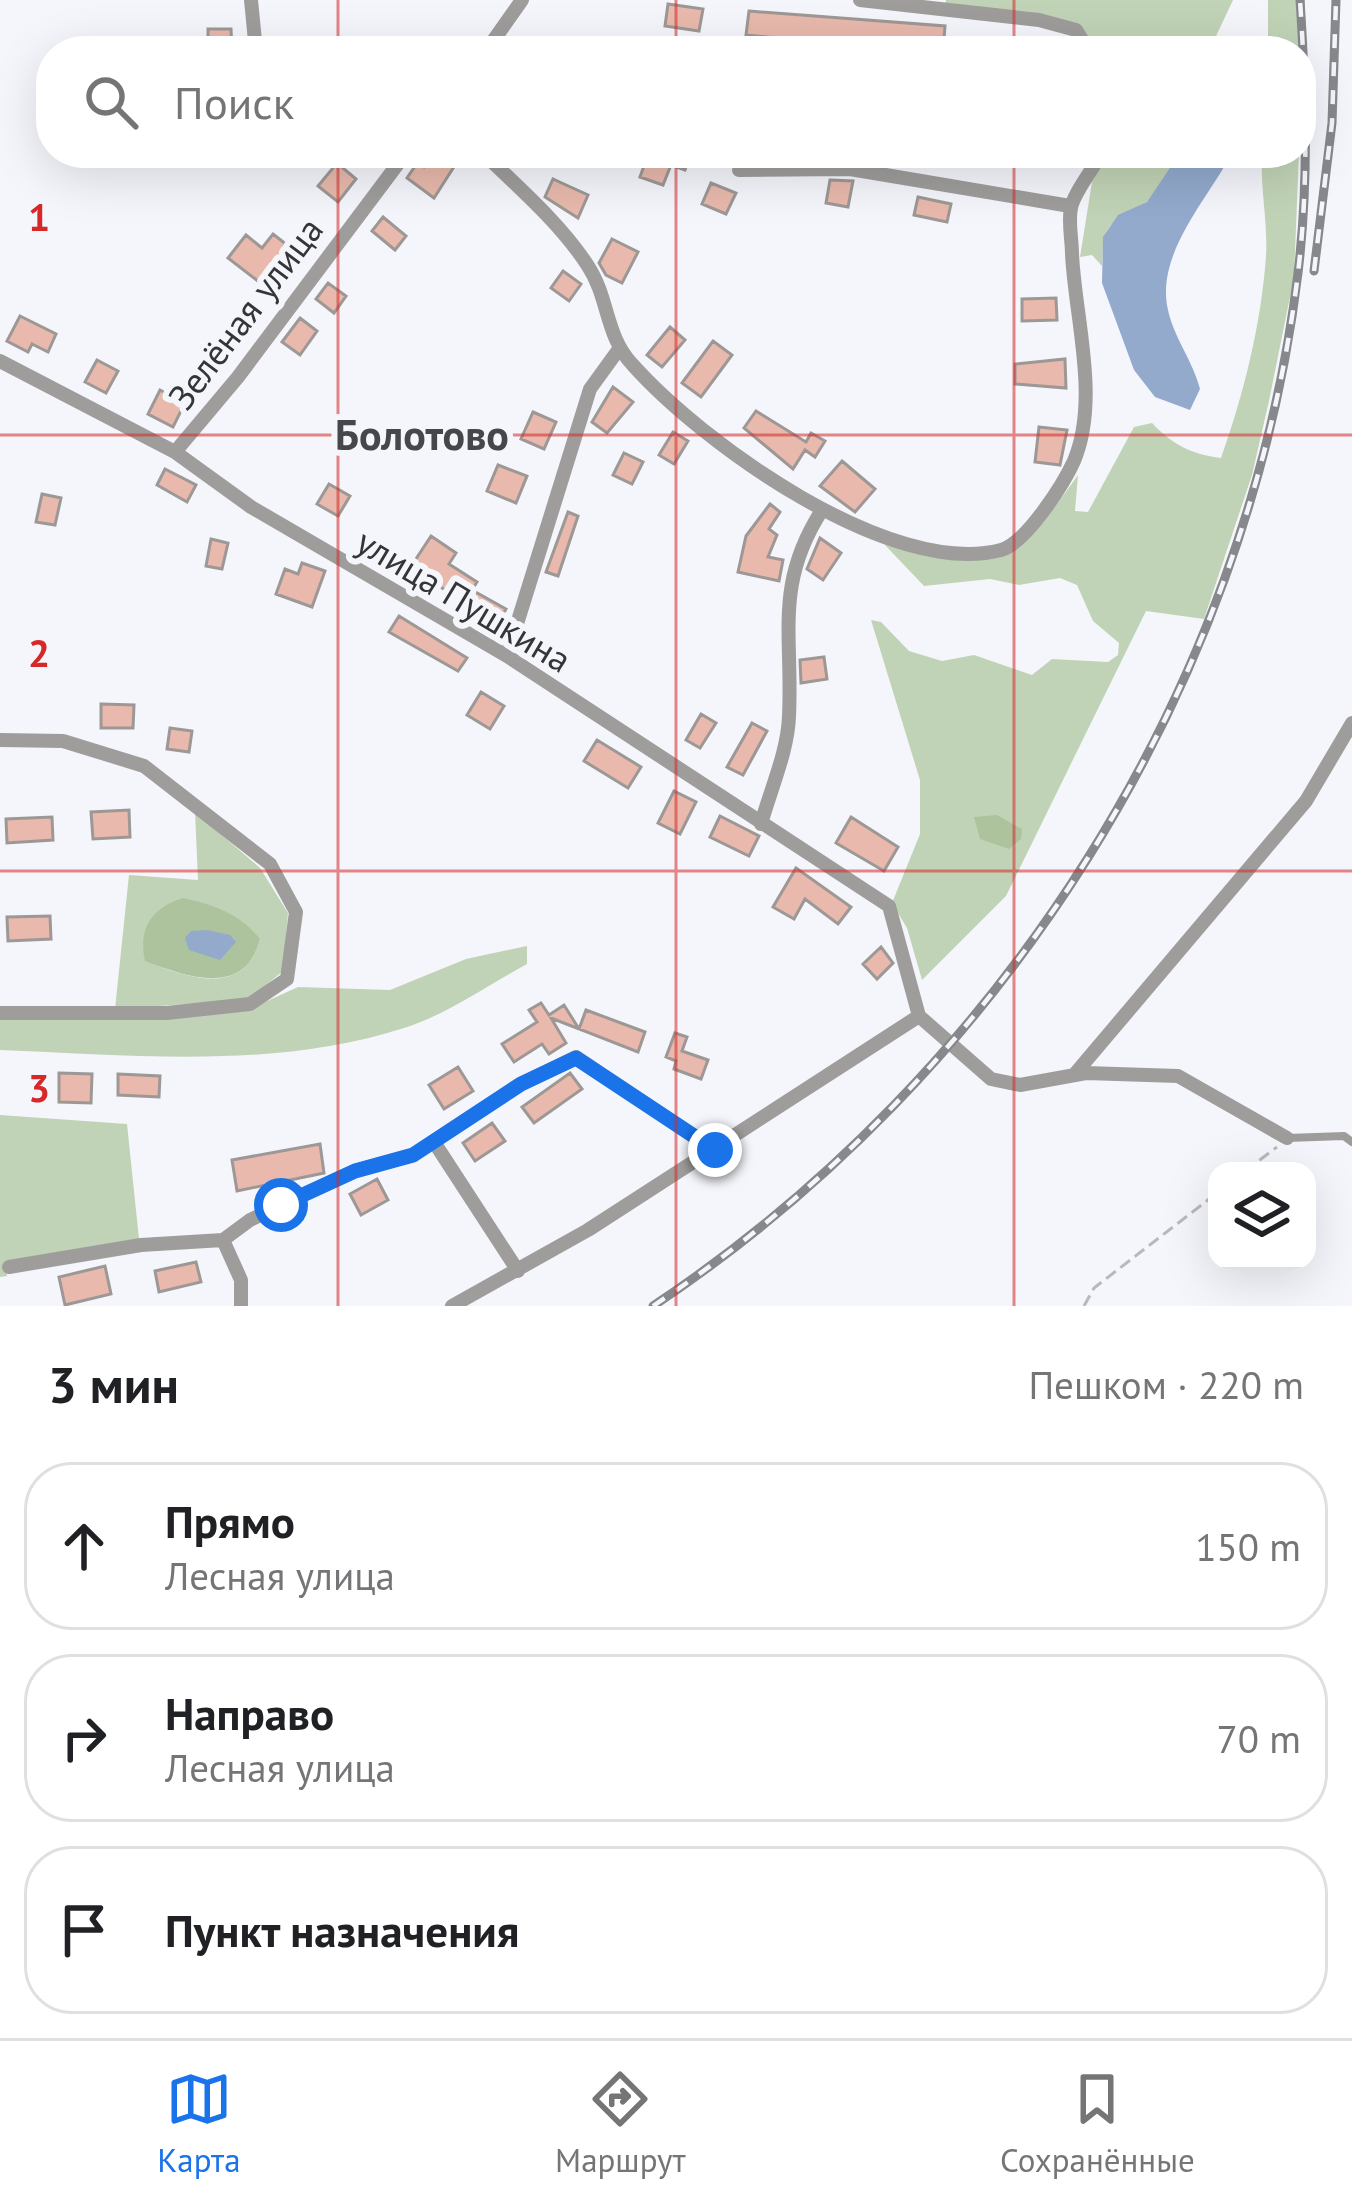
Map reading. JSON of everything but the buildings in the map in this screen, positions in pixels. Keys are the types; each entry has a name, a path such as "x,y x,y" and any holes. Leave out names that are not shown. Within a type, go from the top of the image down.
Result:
{"street":[{"path":"251,0 255,36"},
{"path":"497,36 522,0"},
{"path":"860,0 959,15 1039,20 1076,30 1080,36"},
{"name":"Зелёная улица","path":"175,452 238,377 395,168"},
{"path":"497,168 587,264 620,349 721,441 856,530 956,555 1006,550 1054,500 1083,433 1070,206 1092,168"},
{"path":"740,170 850,169 1070,206"},
{"path":"507,656 590,389 620,349"},
{"name":"улица Пушкина","path":"0,361 175,452 251,507 507,656 889,906 919,1016"},
{"path":"761,824 790,721 787,590 800,544 822,510"},
{"path":"1074,1075 1306,801 1352,724"},
{"path":"0,740 63,741 144,766 270,864 296,912 287,979 250,1004 167,1013 0,1013"},
{"path":"452,1306 715,1150 919,1016 974,1069 1004,1084 1074,1075 1178,1076 1287,1138"},
{"path":"9,1267 142,1245 224,1240 281,1205 355,1171 413,1155 521,1084 576,1058 715,1150"},
{"path":"434,1142 518,1271"},
{"path":"224,1240 241,1280 241,1306"}],"lane":[{"path":"1287,1138 1344,1136 1352,1142"}],"path":[{"path":"1256,1162 1287,1138"},
{"path":"1084,1306 1094,1288 1208,1200"}],"green space":[{"path":"946,0 1233,0 1216,36 1085,36 1078,26 944,13"},
{"path":"1268,0 1305,0 1304,36 1268,36"},
{"path":"1099,168 1172,168 1153,196 1108,229 1102,266 1092,255 1080,257 1092,182"},
{"path":"1262,168 1298,168 1294,277 1252,475 1204,619 1146,611 1006,896 922,980 907,928 892,903 920,834 920,780 871,620 881,622 909,651 942,661 974,655 1032,675 1052,659 1108,662 1118,655 1119,643 1093,621 1077,585 1060,578 1019,585 990,579 924,586 884,544 952,556 997,555 1034,531 1078,475 1075,511 1088,512 1134,427 1152,423 1183,447 1221,458 1250,358 1264,282"},
{"path":"195,812 260,868 288,913 283,971 248,1000 115,1009 129,875 198,880","holes":["260,939 242,969 214,978 146,961"]},
{"path":"997,815 1022,829 1021,839 1009,849 980,839 974,817"},
{"path":"183,898 225,911 260,939 242,969 229,976 197,977 145,961 143,939 149,921"},
{"path":"527,946 527,964 467,999 404,1028 355,1041 305,1050 204,1057 0,1050 0,1018 254,1007 298,987 390,990 466,959"},
{"path":"0,1115 127,1124 139,1239 6,1261 7,1276 0,1277"}],"water":[{"path":"1170,168 1223,168 1176,248 1166,289 1168,310 1200,389 1190,410 1155,397 1134,370 1102,283 1103,237 1118,215 1147,202"},
{"path":"191,931 230,935 236,942 220,960 189,950 185,938"}],"railway":[{"path":"1300,0 1302,36"},
{"path":"1314,271 1332,123 1336,0"},
{"path":"653,1306 779,1212 894,1106 997,987 1087,859 1164,722 1225,577 1270,427 1298,273 1305,168"}],"district":[{"name":"Болотово","path":"422,434"}],"route":[{"path":"281,1205 355,1171 413,1155 521,1084 576,1058 715,1150"}]}
